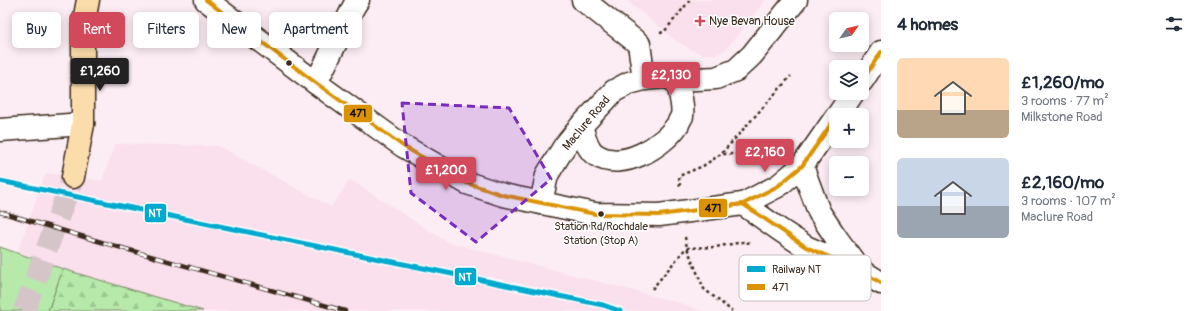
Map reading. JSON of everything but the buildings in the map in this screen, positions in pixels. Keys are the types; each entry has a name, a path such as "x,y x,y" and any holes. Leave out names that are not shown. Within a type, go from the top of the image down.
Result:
{"main road":[{"path":"73,177 83,124 83,27 88,0"}],"street":[{"path":"206,0 404,146 467,183 503,195 541,203 595,214 659,215 743,204 778,186 802,166 829,127"},
{"path":"316,82 358,0"},
{"path":"583,0 639,44 644,78"},
{"name":"Maclure Road","path":"541,203 547,175 564,147 581,126 614,91 628,83 644,78 664,77 677,80 716,78 736,70 752,54 796,0"},
{"path":"870,78 881,52"},
{"path":"581,126 587,144 595,155 609,160 624,159 651,150 664,140 674,129 682,116 683,106 677,80"},
{"path":"0,130 83,124"},
{"path":"802,166 819,212 849,255"},
{"path":"743,204 806,247 825,255"},
{"path":"871,277 881,283"}],"path":[{"path":"639,44 664,32 690,0"},
{"path":"683,212 679,176 703,166 721,154 791,76"},
{"path":"721,154 742,154"},
{"path":"652,289 687,248 704,288 732,311"}],"highlighted area":[{"path":"402,103 509,108 551,179 476,242 411,193"}],"shaded area":[{"name":"Nye Bevan House","path":"626,0 765,0 726,49 717,54 704,54 692,50 677,41"},
{"path":"115,144 218,146 331,207 350,180 447,242 676,302 702,311 0,311 0,302 46,173 102,181"}],"green space":[{"path":"0,247 63,269 48,311 0,311"},
{"path":"63,269 203,311 48,311"}],"tunnel":[{"path":"24,311 73,177"}],"railway":[{"path":"0,212 345,311"}],"rail line":[{"name":"NT","path":"0,181 603,305 620,311"}],"transit line":[{"name":"471","path":"206,0 403,146 467,183 503,195 595,214 659,215 743,204 806,247 825,255"},
{"name":"471","path":"869,70 881,52"},
{"name":"471","path":"713,208 743,204 778,186 802,166 829,127"},
{"name":"471","path":"871,277 881,283"}],"place":[{"name":"Nye Bevan House","path":"700,21"},
{"name":"Station Rd/Rochdale Station (Stop A)","path":"601,214"}]}
